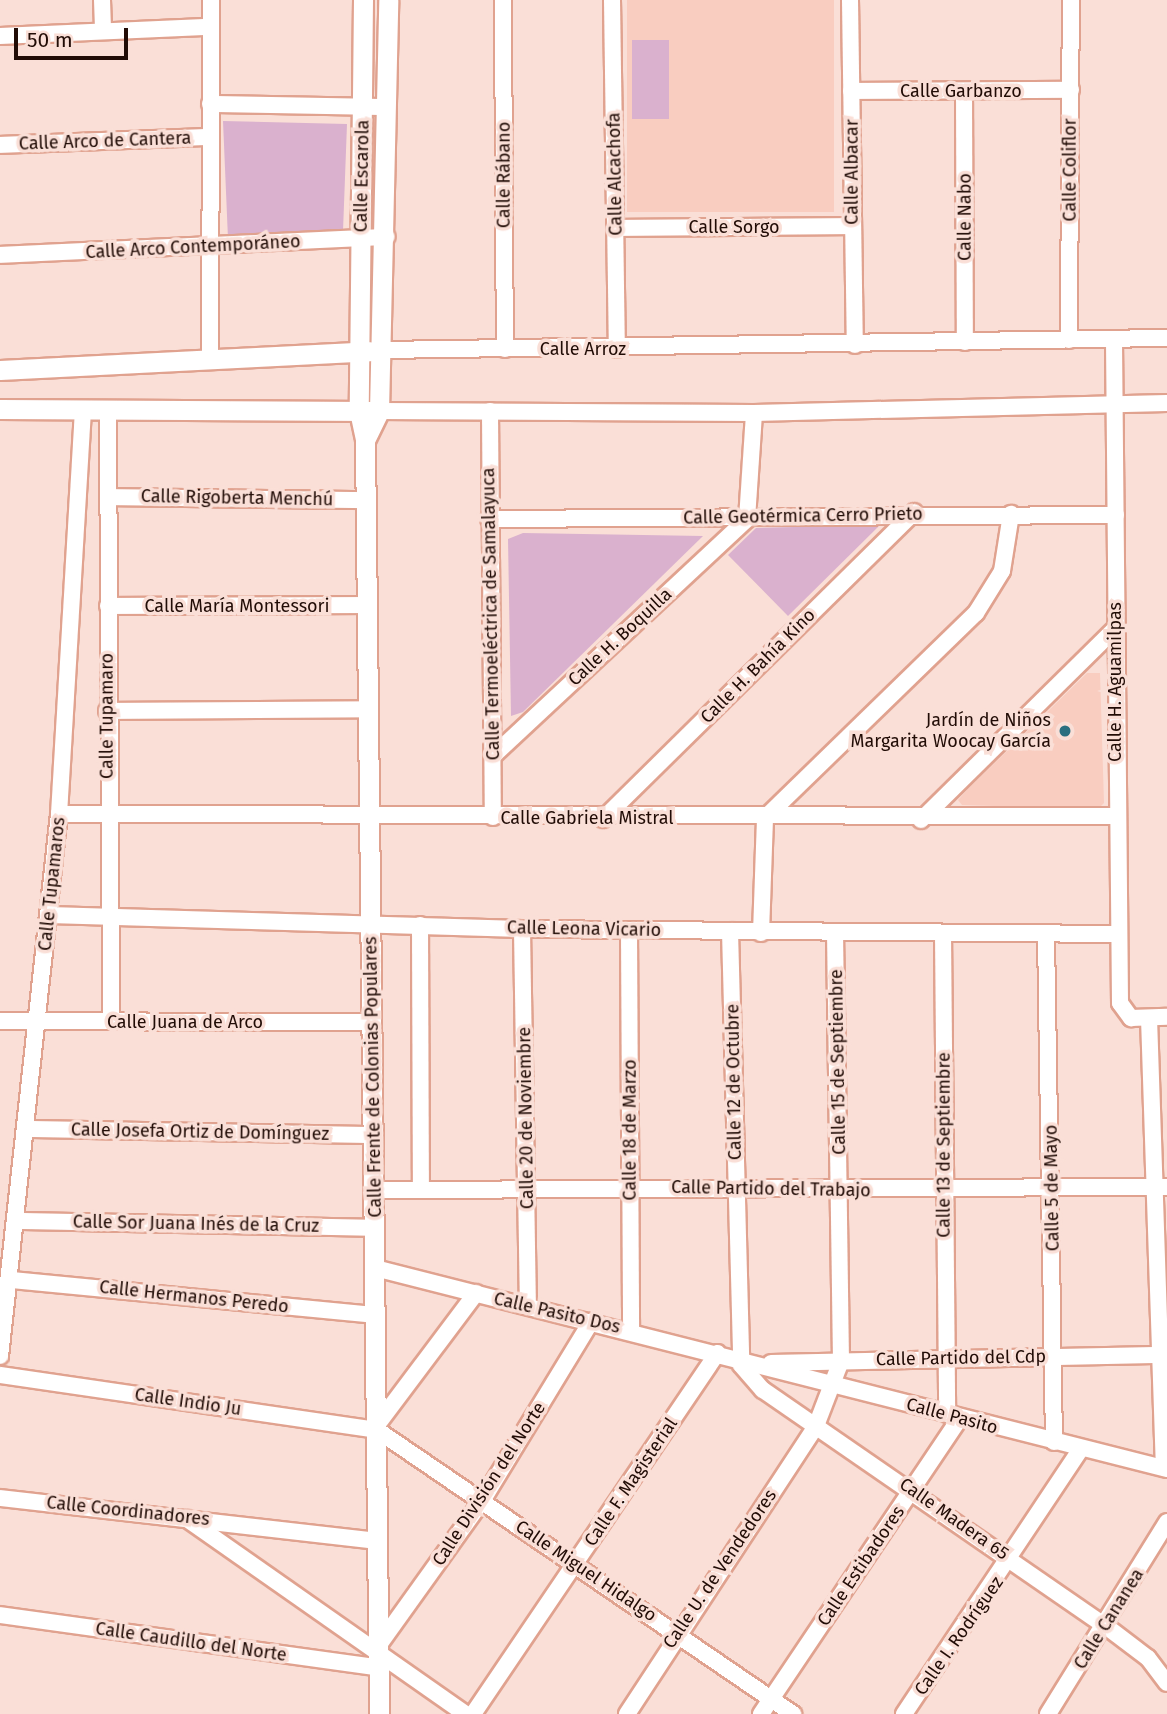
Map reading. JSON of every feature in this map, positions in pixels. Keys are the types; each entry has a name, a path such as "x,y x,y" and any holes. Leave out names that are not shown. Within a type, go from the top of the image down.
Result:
{"main road":[{"name":"Calle Escarola","path":"360,351 363,0"},
{"name":"Calle Escarola","path":"382,350 387,237 388,0"},
{"name":"Calle Arroz","path":"0,370 382,350"},
{"name":"Calle Frente de Colonias Populares","path":"365,440 379,411 382,350"},
{"name":"Calle Frente de Colonias Populares","path":"360,351 359,411 365,440 366,500 370,1022 381,1656 379,1714"},
{"path":"0,409 379,411"}],"street":[{"path":"102,0 103,30"},
{"path":"210,360 211,0"},
{"name":"Calle Rábano","path":"503,0 505,349"},
{"name":"Calle Alcachofa","path":"612,0 617,349"},
{"name":"Calle Albacar","path":"850,0 855,345"},
{"name":"Calle Coliflor","path":"1069,340 1071,0"},
{"path":"0,36 209,27"},
{"name":"Calle Garbanzo","path":"851,92 1071,90"},
{"name":"Calle Nabo","path":"964,91 965,342"},
{"path":"211,104 387,107"},
{"name":"Calle Arco de Cantera","path":"0,145 211,137"},
{"name":"Calle Sorgo","path":"617,228 852,226"},
{"name":"Calle Arco Contemporáneo","path":"0,256 387,237"},
{"name":"Calle Arroz","path":"382,350 617,349 1167,338"},
{"name":"Calle H. Aguamilpas","path":"1114,341 1114,630 1121,1011 1131,1018 1149,1018"},
{"path":"379,411 754,413 1115,407 1167,403"},
{"name":"Calle Tupamaros","path":"0,1356 12,1280 59,814 83,410"},
{"name":"Calle Tupamaro","path":"108,410 107,815 111,1021"},
{"name":"Calle Termoeléctrica de Samalayuca","path":"490,411 493,817"},
{"path":"747,519 754,413"},
{"name":"Calle Rigoberta Menchú","path":"109,497 366,500"},
{"name":"Calle Geotérmica Cerro Prieto","path":"489,519 747,519 914,512 1116,515"},
{"name":"Calle H. Bahía Kino","path":"603,819 914,512"},
{"path":"761,933 765,818 976,613 1002,571 1011,514"},
{"name":"Calle H. Boquilla","path":"494,755 747,519"},
{"name":"Calle María Montessori","path":"108,607 365,605"},
{"path":"921,820 1114,630"},
{"path":"107,711 367,709"},
{"name":"Calle Gabriela Mistral","path":"59,814 921,820 1116,816"},
{"name":"Calle Leona Vicario","path":"49,915 522,929 1119,934"},
{"path":"419,925 421,1189"},
{"name":"Calle 20 de Noviembre","path":"522,929 528,1306"},
{"name":"Calle 18 de Marzo","path":"629,930 631,1330"},
{"name":"Calle 12 de Octubre","path":"730,931 736,1187 746,1361"},
{"name":"Calle 15 de Septiembre","path":"834,1384 841,1360 841,1191 835,932"},
{"name":"Calle 13 de Septiembre","path":"943,933 946,1357 954,1416"},
{"name":"Calle 5 de Mayo","path":"1046,934 1056,1356 1054,1442"},
{"path":"1165,1469 1161,1187 1149,1018 1167,1017"},
{"name":"Calle Juana de Arco","path":"0,1021 370,1022"},
{"name":"Calle Josefa Ortiz de Domínguez","path":"26,1129 374,1135"},
{"name":"Calle Partido del Trabajo","path":"375,1190 736,1187 943,1191 1161,1187"},
{"name":"Calle Sor Juana Inés de la Cruz","path":"18,1221 375,1228"},
{"name":"Calle Pasito Dos","path":"376,1268 746,1361"},
{"name":"Calle Hermanos Peredo","path":"12,1280 376,1315"},
{"path":"377,1427 476,1293"},
{"name":"Calle División del Norte","path":"381,1656 482,1501 591,1322"},
{"name":"Calle F. Magisterial","path":"473,1714 717,1353"},
{"name":"Calle Partido del Cdp","path":"746,1361 1164,1355"},
{"name":"Calle Pasito","path":"746,1361 1080,1450 1165,1469"},
{"name":"Calle Madera 65","path":"746,1361 762,1390 913,1489 1107,1627 1148,1658 1167,1683"},
{"name":"Calle Indio Ju","path":"0,1375 377,1427"},
{"name":"Calle U. de Vendedores","path":"627,1714 677,1632 816,1426 834,1384"},
{"name":"Calle Estibadores","path":"761,1714 913,1489 954,1416"},
{"name":"Calle Miguel Hidalgo","path":"377,1427 793,1714"},
{"name":"Calle I. Rodríguez","path":"904,1714 1012,1559 1080,1450"},
{"name":"Calle Coordinadores","path":"0,1498 187,1519 257,1523 379,1541"},
{"path":"187,1519 465,1714"},
{"name":"Calle Cananea","path":"1048,1714 1107,1627 1167,1522"},
{"name":"Calle Caudillo del Norte","path":"0,1615 381,1656"}],"shaded area":[{"path":"627,0 834,0 834,212 627,212"},
{"path":"632,40 669,40 669,119 632,119"},
{"path":"223,121 347,124 343,231 228,239"},
{"path":"880,525 788,616 728,555 756,528"},
{"path":"523,533 703,536 523,712 511,716 508,539"},
{"name":"Jardín de Niños Margarita Woocay García","path":"1087,673 1100,673 1104,803 1098,809 962,805 958,800 968,789"}],"place":[{"name":"Jardín de Niños Margarita Woocay García","path":"1065,731"}]}
